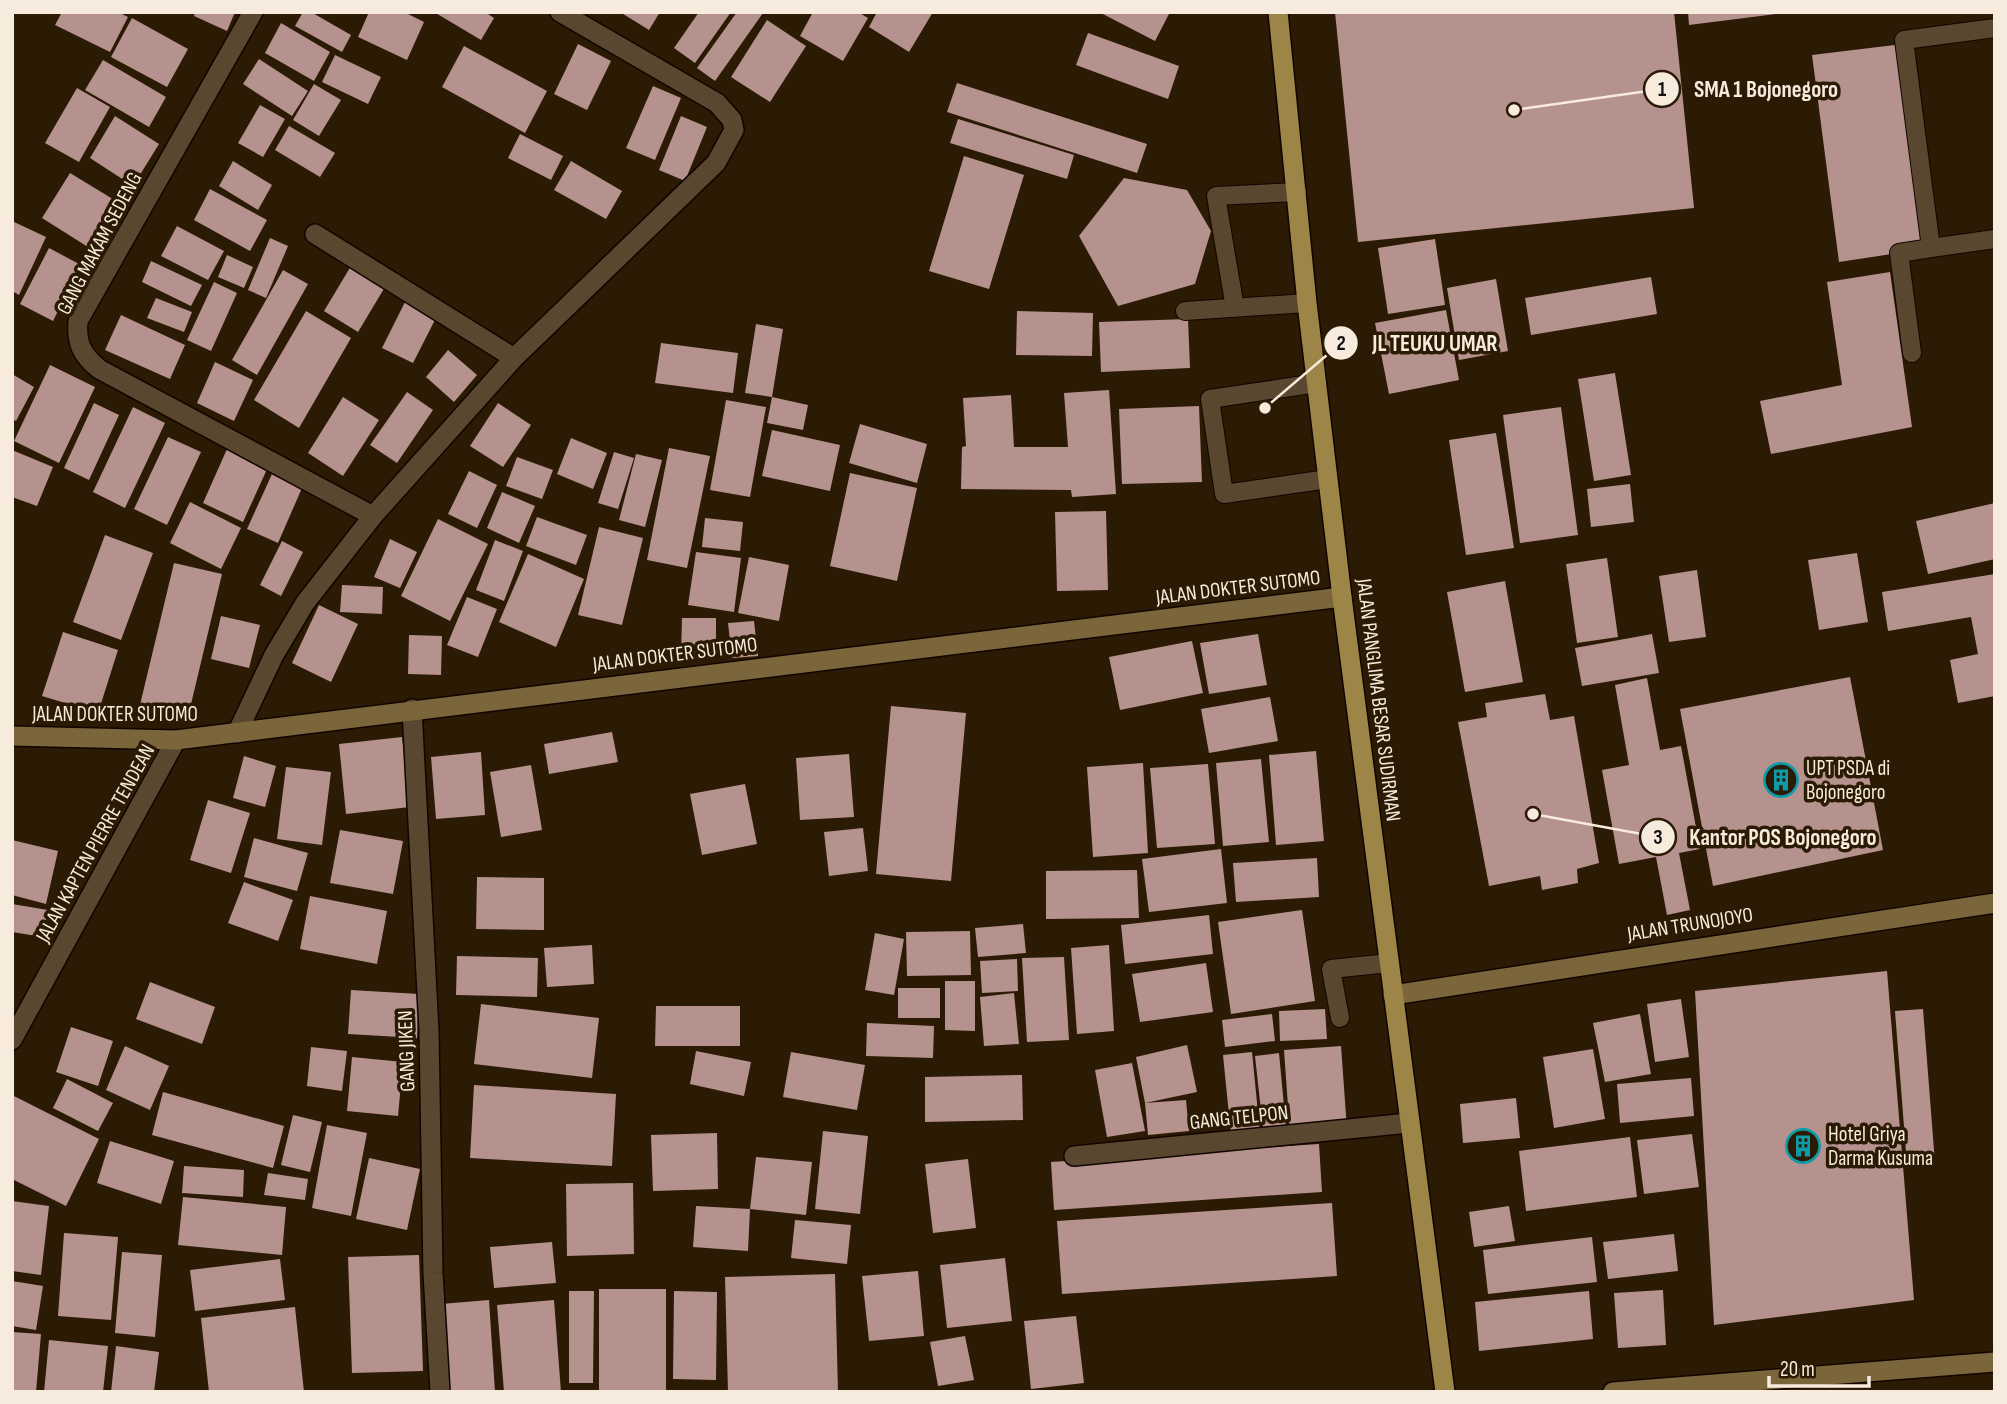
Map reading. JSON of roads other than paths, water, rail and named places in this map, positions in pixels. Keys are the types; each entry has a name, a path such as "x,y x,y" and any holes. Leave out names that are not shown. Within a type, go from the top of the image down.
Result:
{"main road":[{"name":"JALAN PANGLIMA BESAR SUDIRMAN","path":"1278,12 1307,303 1342,597 1445,1392"},
{"name":"JALAN DOKTER SUTOMO","path":"12,736 176,740 1342,597"},
{"name":"JALAN TRUNOJOYO","path":"1393,995 1995,903"},
{"path":"1613,1392 1995,1362"}],"street":[{"name":"GANG MAKAM SEDENG","path":"253,12 78,321 77,339 86,358 99,369 373,516"},
{"path":"237,733 274,655 305,603 373,516 514,358 716,163 734,130 732,120 717,103 560,12"},
{"path":"315,234 514,358"},
{"name":"GANG JIKEN","path":"412,709 429,1031 433,1273 440,1392"},
{"name":"JALAN KAPTEN PIERRE TENDEAN","path":"12,1040 176,740"},
{"name":"GANG TELPON","path":"1074,1156 1409,1123"}],"lane":[{"path":"1931,248 1904,40 1995,28"},
{"path":"1235,307 1216,196 1297,192"},
{"path":"1912,352 1899,253 1995,239"},
{"path":"1185,311 1307,303"},
{"path":"1317,383 1210,399 1224,494 1328,479"},
{"path":"1340,1018 1331,969 1389,963"}],"place":[{"name":"SMA 1 Bojonegoro","path":"1514,110"},
{"name":"JL TEUKU UMAR","path":"1265,408"},
{"name":"UPT PSDA di Bojonegoro","path":"1781,780"},
{"name":"Kantor POS Bojonegoro","path":"1533,814"},
{"name":"Hotel Griya Darma Kusuma","path":"1803,1146"}]}
